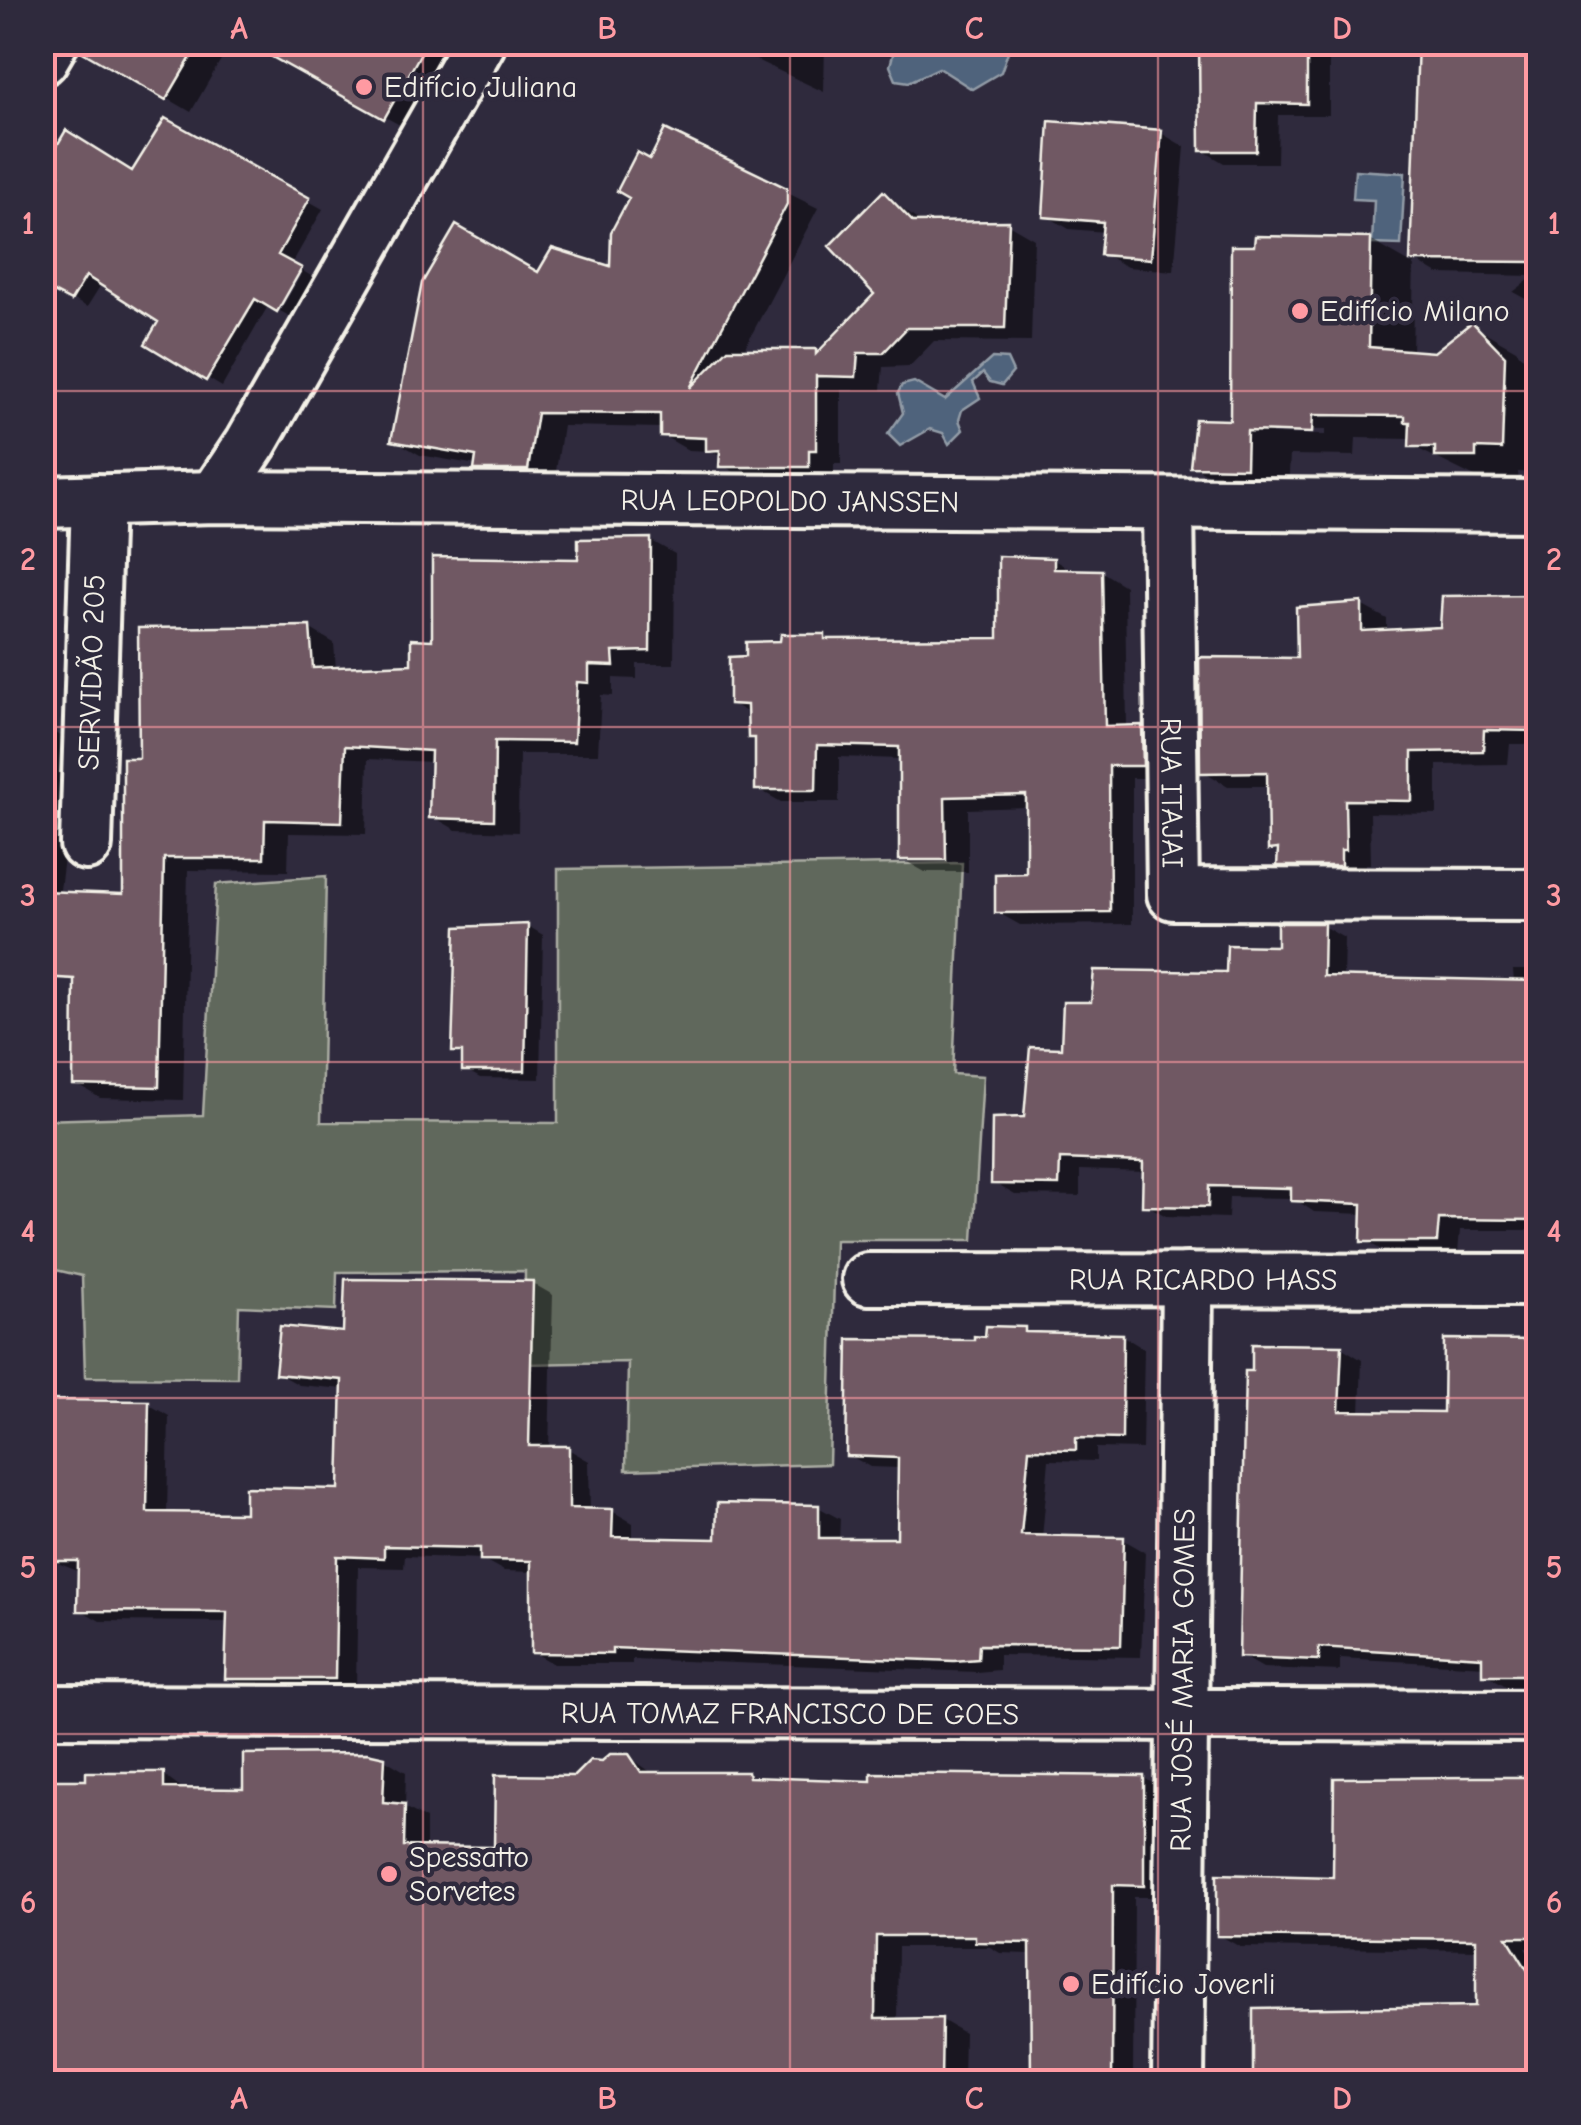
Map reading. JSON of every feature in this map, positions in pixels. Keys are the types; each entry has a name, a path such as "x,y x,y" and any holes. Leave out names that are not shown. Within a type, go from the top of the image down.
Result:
{"street":[{"path":"42,59 52,42"},
{"path":"215,496 251,443 480,42"},
{"name":"RUA LEOPOLDO JANSSEN","path":"42,502 215,496 1538,506"},
{"name":"SERVIDÃO 205","path":"86,844 98,500"},
{"name":"RUA ITAJAI","path":"1168,505 1174,894 1538,895"},
{"name":"RUA RICARDO HASS","path":"868,1278 1538,1280"},
{"name":"RUA JOSÉ MARIA GOMES","path":"1178,2082 1187,1278"},
{"name":"RUA TOMAZ FRANCISCO DE GOES","path":"42,1711 1538,1716"}],"shaded area":[{"path":"962,863 953,1074 983,1076 973,1240 835,1240 829,1464 626,1470 628,1362 524,1364 525,1271 337,1272 336,1310 239,1306 237,1378 85,1377 82,1276 43,1267 43,1120 203,1115 216,884 326,876 321,1122 558,1123 558,869"}],"water":[{"path":"1009,42 1010,46 1001,72 972,89 939,68 909,82 896,80 890,66 896,43"},
{"path":"1355,170 1405,173 1401,245 1372,244 1374,200 1353,199"},
{"path":"992,358 1007,359 1013,372 1002,385 990,382 983,373 973,382 980,398 962,410 959,420 963,430 949,444 943,433 930,429 900,446 888,434 903,413 898,393 902,385 914,382 945,400"}],"building":[{"path":"81,42 200,42 166,100 79,50"},
{"name":"Edifício Juliana","path":"245,42 427,42 384,119"},
{"path":"1199,42 1307,42 1307,104 1257,103 1256,151 1200,151"},
{"path":"1418,42 1538,42 1538,262 1410,261"},
{"path":"165,118 310,198 278,255 302,268 277,312 255,299 206,381 145,344 158,322 86,276 71,301 42,286 42,205 59,175 45,166 66,130 132,171"},
{"path":"1049,121 1162,130 1151,259 1100,255 1103,222 1043,217"},
{"path":"665,129 787,188 787,204 690,388 728,349 816,349 816,354 874,294 829,246 883,191 913,222 1009,221 1005,328 907,328 883,353 858,353 856,377 816,376 816,450 809,450 809,467 719,467 720,450 706,451 706,438 660,436 660,414 537,413 528,470 474,470 476,456 391,441 422,283 456,225 538,272 552,248 610,266 611,232 629,198 617,191 637,152 650,159"},
{"name":"Edifício Milano","path":"1255,236 1371,238 1369,347 1434,352 1472,322 1505,356 1502,449 1476,448 1476,457 1435,457 1435,447 1409,447 1410,422 1405,422 1405,416 1313,415 1312,433 1247,431 1246,468 1190,467 1195,419 1230,420 1231,246 1254,246"},
{"path":"651,538 650,651 613,652 614,666 589,665 589,683 577,682 574,742 495,741 494,820 429,818 431,751 345,746 342,822 265,820 264,858 164,858 159,1087 73,1085 74,979 42,977 42,891 123,894 123,758 139,758 138,628 310,626 313,668 411,664 411,639 432,640 432,557 578,559 578,539"},
{"path":"998,556 1054,558 1054,569 1102,570 1105,726 1142,725 1143,766 1109,766 1110,912 995,913 995,874 1026,873 1026,795 945,797 946,860 899,860 899,747 817,745 816,790 755,790 755,738 748,738 747,705 729,704 729,657 746,656 746,642 780,641 781,634 825,634 825,639 998,638"},
{"path":"1538,595 1538,731 1484,730 1483,751 1412,752 1412,801 1345,800 1346,850 1341,850 1341,866 1277,866 1278,849 1268,850 1267,772 1200,773 1199,657 1297,658 1296,607 1362,602 1362,631 1440,627 1442,596"},
{"path":"1277,923 1324,923 1323,976 1538,981 1538,1220 1439,1219 1437,1242 1361,1242 1362,1204 1291,1201 1291,1188 1209,1186 1208,1207 1142,1206 1143,1162 1060,1159 1059,1185 991,1184 992,1118 1024,1117 1030,1047 1061,1048 1063,1002 1091,1002 1094,970 1226,972 1227,945 1277,946"},
{"path":"528,924 525,1071 462,1071 462,1052 452,1052 456,927"},
{"path":"345,1279 533,1281 529,1446 569,1446 569,1508 613,1509 612,1537 716,1539 717,1503 819,1505 819,1538 897,1538 898,1458 846,1456 848,1339 974,1340 974,1336 985,1337 986,1326 1025,1327 1025,1332 1123,1334 1122,1439 1076,1438 1076,1450 1029,1449 1021,1535 1124,1537 1121,1646 979,1645 978,1659 954,1661 612,1648 612,1654 531,1653 531,1561 480,1560 480,1548 384,1546 384,1558 337,1556 335,1679 225,1679 227,1612 77,1611 78,1561 48,1561 50,1479 42,1479 42,1400 149,1401 147,1512 245,1513 245,1487 339,1489 342,1380 275,1374 280,1326 343,1332"},
{"path":"1444,1339 1538,1340 1538,1550 1535,1657 1530,1656 1529,1675 1482,1675 1482,1657 1319,1647 1319,1660 1239,1657 1245,1371 1252,1371 1252,1344 1342,1345 1339,1411 1443,1412"},
{"path":"367,1753 385,1757 383,1802 405,1804 404,1846 494,1847 495,1775 574,1776 590,1760 602,1761 610,1754 629,1754 641,1772 748,1772 749,1777 871,1781 871,1773 1144,1776 1144,1886 1113,1885 1112,2082 1031,2082 1030,1943 975,1942 975,1936 876,1936 875,2019 942,2018 941,2082 601,2082 601,2076 433,2076 433,2082 42,2082 42,1780 86,1780 86,1772 164,1772 164,1788 243,1789 243,1754"},
{"path":"1532,1777 1532,1892 1538,1892 1538,1937 1507,1937 1536,1984 1534,2082 1253,2082 1253,2009 1476,2006 1476,1939 1217,1936 1217,1874 1333,1877 1334,1778"}],"place":[{"name":"Edifício Juliana","path":"364,87"},
{"name":"Edifício Milano","path":"1300,311"},
{"name":"Spessatto Sorvetes","path":"389,1874"},
{"name":"Edifício Joverli","path":"1071,1984"}]}
